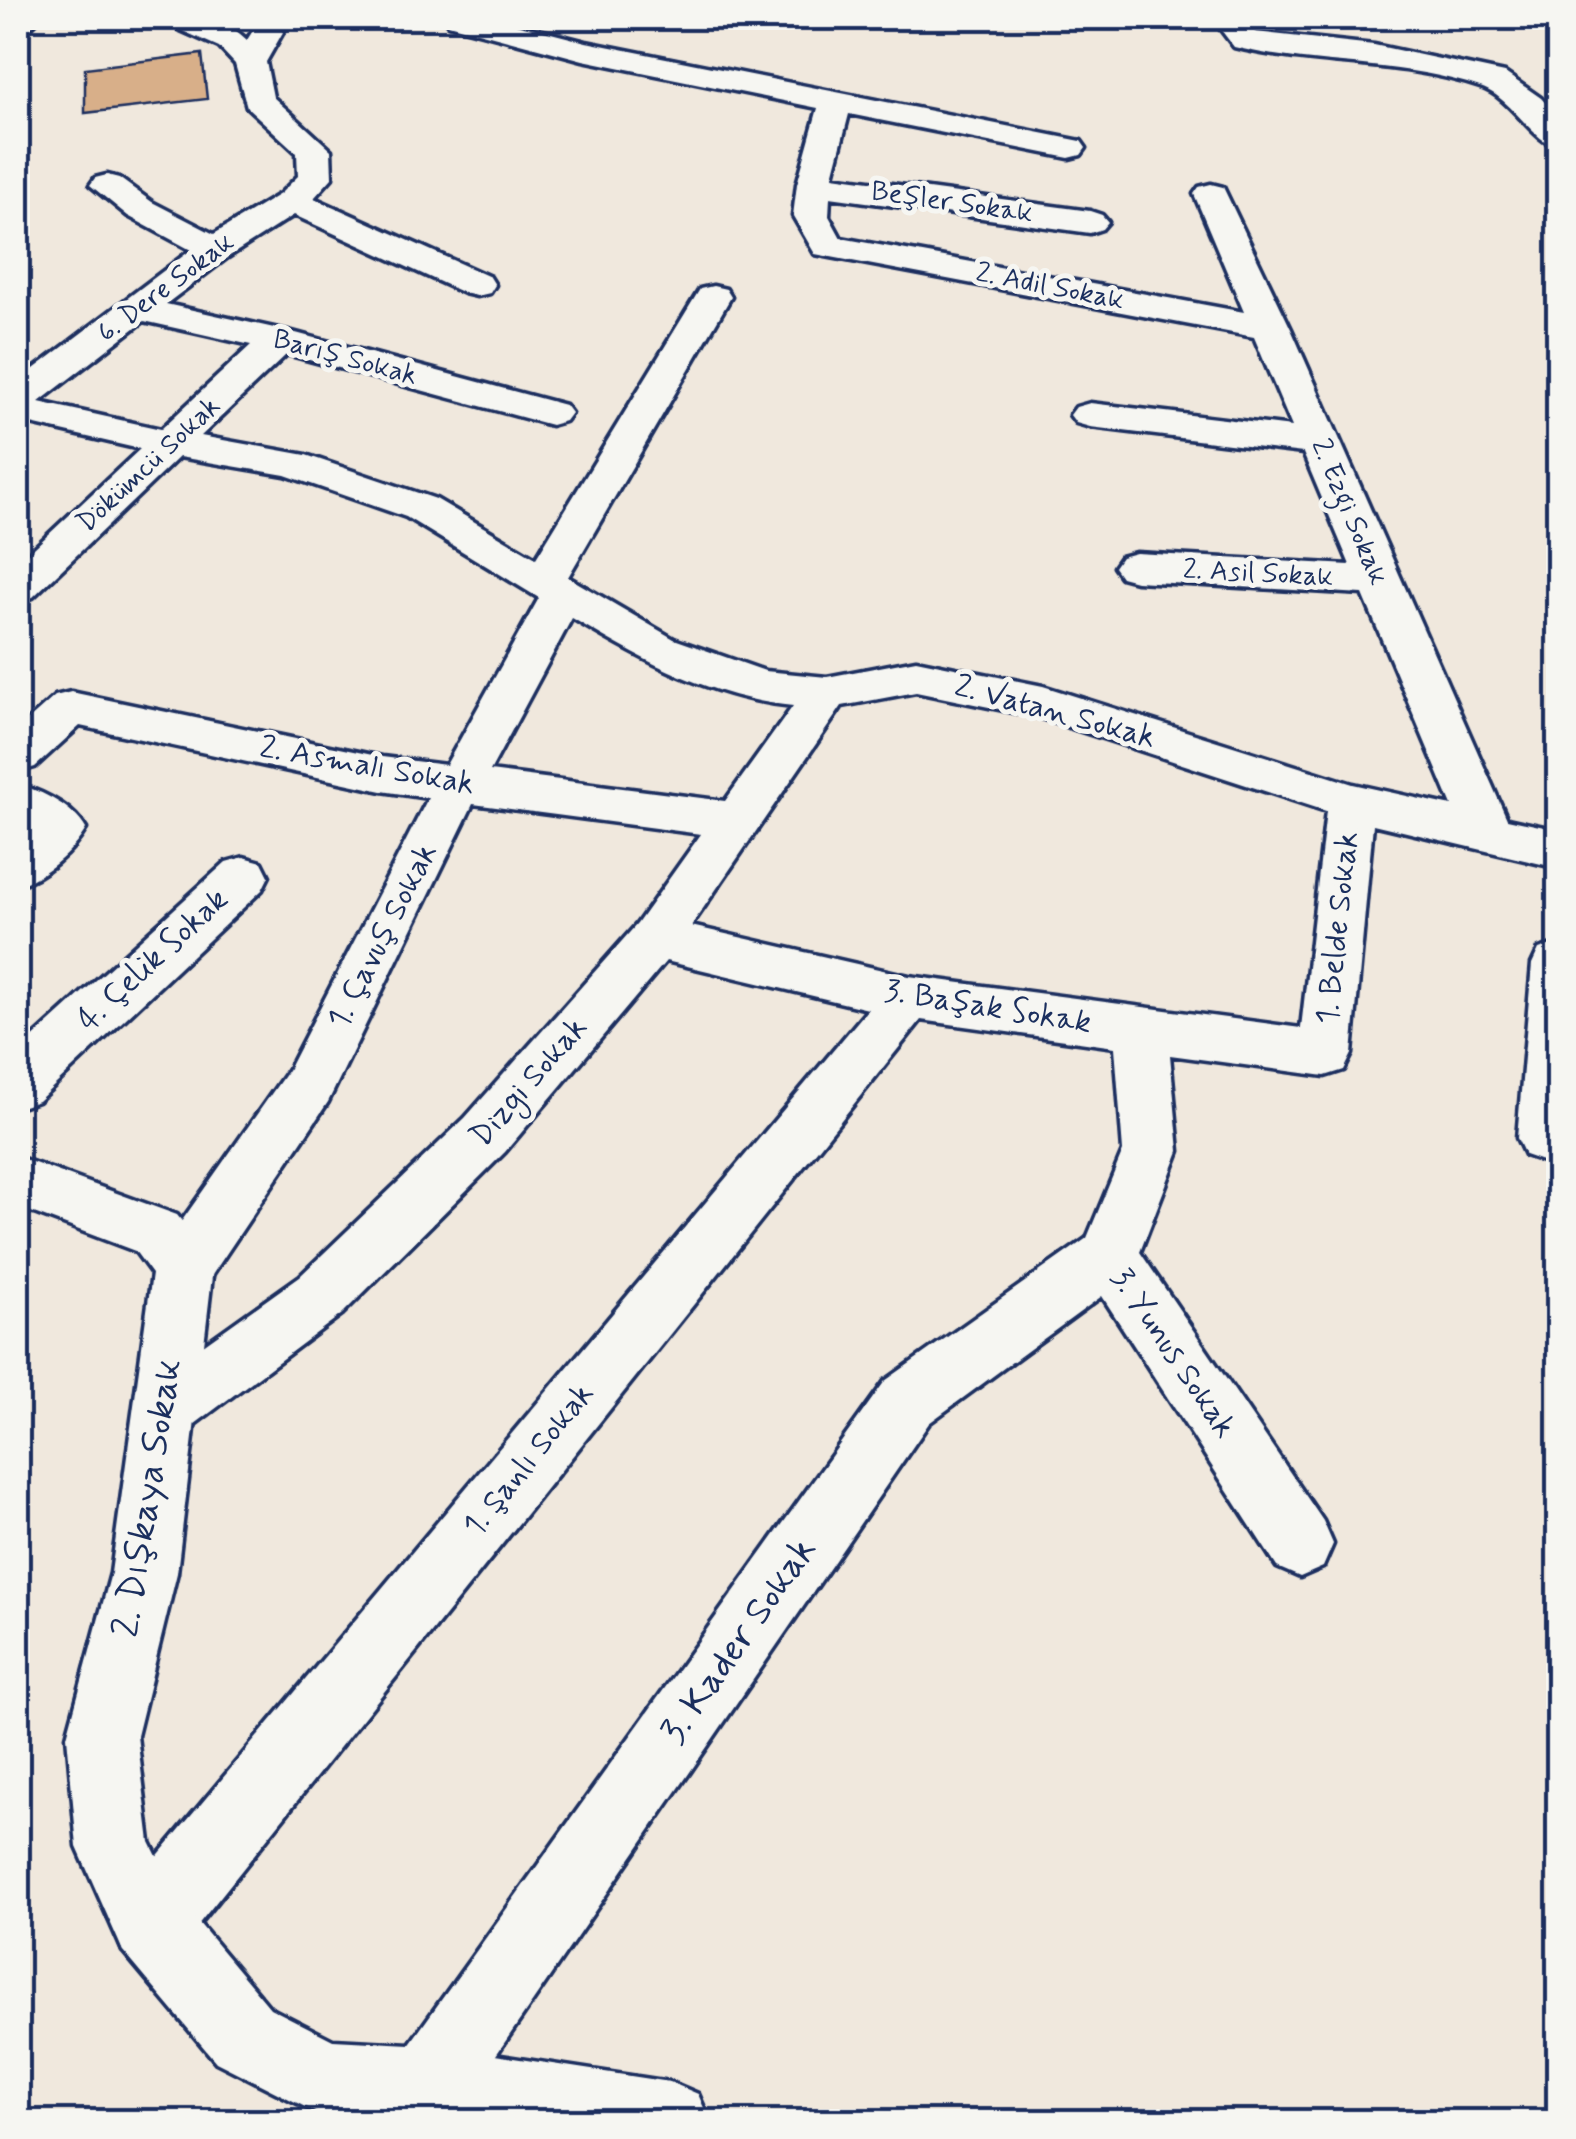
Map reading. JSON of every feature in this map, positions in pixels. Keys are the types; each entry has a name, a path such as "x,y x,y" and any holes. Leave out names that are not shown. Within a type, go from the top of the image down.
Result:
{"street":[{"path":"18,23 25,18"},
{"path":"178,18 230,40 250,62 258,100 314,150 304,189 477,286"},
{"path":"250,62 276,18"},
{"path":"460,18 583,52 1070,148"},
{"path":"1236,29 1494,80 1558,88"},
{"path":"1494,80 1530,105 1558,137"},
{"path":"814,184 836,102"},
{"name":"Beşler Sokak","path":"814,184 1090,222"},
{"name":"2. Adil Sokak","path":"814,184 811,216 828,246 1272,329"},
{"path":"107,185 140,209 214,249"},
{"name":"6. Dere Sokak","path":"18,399 214,249 304,189"},
{"name":"2. Ezgi Sokak","path":"1211,194 1487,830"},
{"name":"1. Çavuş Sokak","path":"183,1268 308,1086 460,784 554,586 713,297"},
{"name":"Barış Sokak","path":"138,309 279,340 551,413"},
{"name":"Dökümcü Sokak","path":"18,587 174,444 279,340"},
{"name":"2. Vatan Sokak","path":"18,409 174,444 292,464 421,508 658,650 762,687 828,693 916,676 1007,694 1044,702 1351,802 1558,849"},
{"path":"1090,415 1320,444"},
{"name":"2. Asil Sokak","path":"1136,567 1380,581"},
{"name":"Dizgi Sokak","path":"166,1409 321,1294 485,1135 655,938 828,693"},
{"name":"2. Asmalı Sokak","path":"18,754 71,708 382,774 736,821"},
{"path":"18,802 61,829 18,866"},
{"name":"1. Belde Sokak","path":"1325,1054 1351,802"},
{"name":"4. Çelik Sokak","path":"18,1085 244,876"},
{"name":"3. Başak Sokak","path":"655,938 909,997 1325,1054"},
{"path":"1545,1138 1558,964"},
{"name":"1. Şanlı Sokak","path":"150,1924 909,997"},
{"name":"3. Yunus Sokak","path":"1141,1031 1152,1151 1109,1256 1300,1544"},
{"path":"18,1182 156,1233 183,1268"},
{"name":"3. Kader Sokak","path":"429,2084 907,1402 1109,1256"},
{"name":"2. Dışkaya Sokak","path":"183,1268 144,1574 102,1736 114,1848 150,1924 243,2035 327,2078 429,2084 670,2122"}],"building":[{"path":"202,54 207,99 85,113 85,68"}]}
